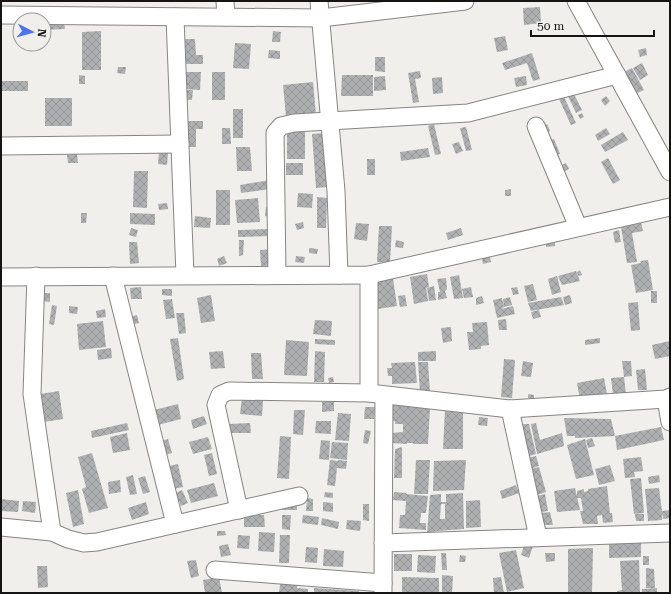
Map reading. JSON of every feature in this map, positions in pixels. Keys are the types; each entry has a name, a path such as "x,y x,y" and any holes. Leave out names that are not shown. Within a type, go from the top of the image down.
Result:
{"street":[{"path":"319,1 336,191 339,275"},
{"path":"1,15 175,17 226,9 321,18 427,3 464,1"},
{"path":"576,1 670,172"},
{"path":"175,17 185,276"},
{"path":"277,275 275,133 281,126 294,123 468,113 617,75"},
{"path":"536,126 578,228"},
{"path":"1,146 180,144"},
{"path":"1,277 368,275 670,207"},
{"path":"215,570 383,588 383,543 376,394 368,275"},
{"path":"36,276 32,394 52,532"},
{"path":"113,276 174,524"},
{"path":"239,510 216,406 220,395 229,391 376,394 510,409 668,398 670,422"},
{"path":"510,409 538,538"},
{"path":"1,527 52,532 68,539 84,543 97,542 299,496"},
{"path":"383,543 670,533"}],"building":[{"path":"540,7 541,23 524,25 523,8"},
{"path":"52,20 64,20 65,29 52,30"},
{"path":"101,31 101,70 82,70 82,32"},
{"path":"273,31 281,32 280,42 272,42"},
{"path":"505,36 508,50 497,52 494,38"},
{"path":"185,39 195,39 196,55 203,55 203,64 186,64"},
{"path":"235,43 251,44 249,69 233,68"},
{"path":"646,48 647,55 640,57 638,50"},
{"path":"269,50 280,51 280,59 268,58"},
{"path":"532,53 540,79 533,81 527,63 505,70 502,63"},
{"path":"375,57 385,57 385,72 375,71"},
{"path":"642,63 648,75 640,80 633,68"},
{"path":"118,67 126,67 125,74 117,73"},
{"path":"632,68 644,90 635,94 624,72"},
{"path":"420,71 421,78 415,79 419,102 413,103 408,73"},
{"path":"186,72 201,72 200,90 185,89"},
{"path":"212,72 225,72 225,100 212,100"},
{"path":"79,75 85,76 85,84 79,84"},
{"path":"342,75 373,75 373,96 341,96"},
{"path":"385,76 386,90 374,91 374,77"},
{"path":"526,76 527,85 516,87 514,78"},
{"path":"442,77 443,93 433,94 432,78"},
{"path":"1,81 28,81 28,91 1,91"},
{"path":"313,82 316,115 286,117 283,85"},
{"path":"182,90 193,90 192,100 181,99"},
{"path":"573,92 582,110 576,113 567,94"},
{"path":"606,96 610,101 605,106 601,100"},
{"path":"564,97 576,123 571,125 559,99"},
{"path":"45,98 72,98 72,126 45,126"},
{"path":"233,109 243,109 243,138 233,138"},
{"path":"582,113 584,117 580,119 578,115"},
{"path":"187,121 203,121 203,129 196,129 196,147 187,147"},
{"path":"434,124 441,154 435,155 428,126"},
{"path":"547,124 550,131 543,135 539,129"},
{"path":"466,127 472,150 466,151 460,128"},
{"path":"222,128 230,128 231,144 222,144"},
{"path":"606,128 610,134 598,141 595,135"},
{"path":"305,131 305,159 287,159 287,132"},
{"path":"623,132 628,140 605,152 601,145"},
{"path":"324,133 328,187 316,188 312,134"},
{"path":"554,139 560,154 553,156 548,141"},
{"path":"459,142 463,151 456,154 452,144"},
{"path":"236,147 250,147 252,171 237,171"},
{"path":"428,148 430,157 401,161 400,152"},
{"path":"159,152 168,153 167,165 158,164"},
{"path":"77,154 78,163 68,163 67,155"},
{"path":"608,158 620,180 613,184 601,162"},
{"path":"367,159 375,159 375,175 367,175"},
{"path":"286,163 303,163 303,175 286,175"},
{"path":"566,163 569,169 557,175 554,169"},
{"path":"134,171 148,171 147,208 133,207"},
{"path":"270,180 271,189 241,193 240,185"},
{"path":"511,189 511,196 505,196 505,190"},
{"path":"216,190 230,190 230,225 216,225"},
{"path":"298,193 313,194 312,208 297,207"},
{"path":"317,197 327,198 326,228 317,228"},
{"path":"258,198 260,222 237,223 235,200"},
{"path":"167,203 168,209 159,210 158,204"},
{"path":"266,207 272,208 270,217 265,216"},
{"path":"81,213 87,213 86,223 81,223"},
{"path":"130,213 155,214 155,225 130,224"},
{"path":"195,216 211,218 210,228 194,227"},
{"path":"303,222 304,228 297,230 295,224"},
{"path":"356,223 369,224 367,241 354,239"},
{"path":"641,223 643,231 632,233 637,262 627,263 621,227"},
{"path":"379,226 392,226 390,263 377,262"},
{"path":"131,228 138,230 136,237 129,235"},
{"path":"461,228 463,235 448,240 446,233"},
{"path":"271,229 271,236 238,237 238,230"},
{"path":"619,230 621,242 615,243 613,232"},
{"path":"546,239 555,239 555,246 546,247"},
{"path":"239,240 244,240 243,255 239,256"},
{"path":"396,240 404,242 403,248 395,247"},
{"path":"129,242 137,242 139,263 130,264"},
{"path":"309,248 318,249 317,254 309,253"},
{"path":"273,249 274,265 261,266 260,250"},
{"path":"224,256 227,263 219,266 217,259"},
{"path":"296,256 305,257 304,263 295,262"},
{"path":"490,257 491,262 483,264 482,258"},
{"path":"648,260 653,290 636,293 631,265 641,263 640,261"},
{"path":"580,270 582,275 578,276 577,272"},
{"path":"576,271 580,281 562,285 558,276"},
{"path":"427,274 429,287 426,288 428,301 414,304 410,277"},
{"path":"459,275 463,298 454,299 450,277"},
{"path":"557,276 561,292 552,295 548,279"},
{"path":"393,278 397,306 378,309 374,281"},
{"path":"446,278 447,289 445,291 447,298 438,300 438,292 440,292 437,279"},
{"path":"533,284 537,300 528,302 524,286"},
{"path":"434,286 436,300 429,301 427,288"},
{"path":"141,287 142,299 131,299 130,288"},
{"path":"471,287 473,297 464,298 462,289"},
{"path":"517,287 519,294 513,295 511,288"},
{"path":"162,289 172,289 172,296 162,295"},
{"path":"651,291 657,291 657,303 651,303"},
{"path":"42,293 50,293 50,302 42,301"},
{"path":"211,295 215,321 201,323 197,298"},
{"path":"405,295 407,306 400,307 398,296"},
{"path":"570,295 572,303 565,305 563,297"},
{"path":"482,296 484,303 476,305 476,298"},
{"path":"510,297 512,305 504,307 503,299"},
{"path":"561,297 564,305 531,311 528,303"},
{"path":"502,298 504,307 501,309 513,306 515,314 497,318 493,300"},
{"path":"172,299 175,318 166,319 163,300"},
{"path":"638,302 640,330 631,331 628,303"},
{"path":"52,305 57,306 54,325 49,324"},
{"path":"69,306 78,307 77,314 69,313"},
{"path":"105,309 106,317 97,318 96,311"},
{"path":"539,310 541,317 533,319 531,312"},
{"path":"176,313 184,313 186,333 179,334"},
{"path":"137,315 139,323 131,325 129,317"},
{"path":"506,319 507,330 499,330 498,320"},
{"path":"315,320 332,321 331,336 313,334"},
{"path":"103,321 106,347 79,350 77,324"},
{"path":"487,322 489,345 481,346 481,349 469,350 467,332 473,332 472,323"},
{"path":"451,327 452,341 443,343 441,328"},
{"path":"178,338 184,379 177,381 170,339"},
{"path":"600,338 600,343 585,345 585,340"},
{"path":"315,339 335,340 335,345 315,344"},
{"path":"286,340 309,342 307,376 284,375"},
{"path":"670,341 670,356 655,359 652,345"},
{"path":"111,348 112,358 98,360 97,350"},
{"path":"223,351 225,368 211,369 209,352"},
{"path":"315,351 325,352 324,382 314,382"},
{"path":"436,351 436,361 418,361 418,352"},
{"path":"251,353 261,353 263,379 252,379"},
{"path":"504,359 515,360 512,398 501,397"},
{"path":"523,361 533,363 531,377 521,376"},
{"path":"622,361 631,361 632,376 624,377"},
{"path":"415,362 417,383 392,384 392,376 388,376 387,368 392,368 391,363"},
{"path":"418,362 428,362 430,393 420,393"},
{"path":"645,369 647,390 638,390 636,370"},
{"path":"333,377 334,382 329,383 328,378"},
{"path":"624,377 626,394 613,395 611,378"},
{"path":"604,378 607,394 580,400 577,383"},
{"path":"59,391 63,419 44,422 40,394"},
{"path":"528,394 534,395 534,399 528,398"},
{"path":"242,398 263,400 262,416 240,414"},
{"path":"334,401 334,411 322,412 322,402"},
{"path":"178,404 181,419 158,425 154,410"},
{"path":"392,405 430,408 428,444 392,443 391,433 403,432 403,424 395,424 395,421 390,421"},
{"path":"365,407 375,407 374,419 364,419"},
{"path":"294,410 305,410 303,435 293,434"},
{"path":"445,410 463,413 463,449 443,449"},
{"path":"338,413 351,414 349,441 335,440"},
{"path":"204,416 207,424 193,429 191,420"},
{"path":"479,417 488,418 487,426 478,425"},
{"path":"564,418 611,419 615,436 575,438 575,436 567,436"},
{"path":"316,421 331,421 331,434 315,433"},
{"path":"127,423 129,430 92,438 91,431"},
{"path":"250,423 251,433 229,433 229,424"},
{"path":"536,423 540,440 562,433 564,446 537,454 531,424"},
{"path":"519,424 529,424 536,454 526,457"},
{"path":"661,427 664,440 617,450 615,436"},
{"path":"365,430 371,431 368,444 363,443"},
{"path":"127,433 130,450 113,453 110,437"},
{"path":"280,436 291,437 289,479 277,478"},
{"path":"208,437 212,449 193,454 189,442"},
{"path":"592,438 595,446 588,448 586,440"},
{"path":"168,439 172,453 165,455 161,441"},
{"path":"585,439 594,475 576,479 567,445"},
{"path":"321,440 330,441 329,460 319,459"},
{"path":"332,442 348,443 347,460 330,458"},
{"path":"402,447 402,478 394,478 395,449"},
{"path":"92,453 108,508 89,513 82,489 86,487 78,457"},
{"path":"212,453 217,474 209,476 204,455"},
{"path":"536,456 539,466 530,469 527,458"},
{"path":"641,457 643,471 634,472 635,477 625,478 623,459"},
{"path":"330,460 347,461 346,469 337,468 335,486 327,485"},
{"path":"416,460 430,460 428,494 414,494"},
{"path":"466,460 464,490 433,491 434,461"},
{"path":"178,464 183,487 173,489 169,466"},
{"path":"610,465 615,481 599,485 595,469"},
{"path":"539,467 546,492 537,495 530,469"},
{"path":"133,475 137,494 130,495 126,477"},
{"path":"659,475 660,482 649,484 648,477"},
{"path":"145,476 150,492 143,494 138,478"},
{"path":"641,478 644,513 634,514 630,479"},
{"path":"120,480 121,492 109,494 108,482"},
{"path":"214,483 218,496 191,503 187,490"},
{"path":"516,485 519,493 502,499 500,491"},
{"path":"607,486 610,513 612,513 613,522 603,523 602,515 597,516 598,524 583,524 580,511 583,511 581,498 577,498 577,491 584,489 584,492 588,491 588,489"},
{"path":"575,488 580,510 557,512 554,491"},
{"path":"659,488 662,511 670,510 670,518 663,519 662,512 662,520 648,521 645,489"},
{"path":"78,490 84,524 73,527 66,493"},
{"path":"182,490 188,503 181,506 176,493"},
{"path":"325,492 333,493 333,498 324,497"},
{"path":"394,492 428,496 426,513 421,513 420,523 426,523 426,530 399,528 400,515 405,515 406,501 393,500"},
{"path":"463,493 464,529 427,533 430,495 441,494 441,502 446,502 446,494","holes":["441,504 445,504 445,519 440,519"]},
{"path":"545,494 548,511 541,512 537,496"},
{"path":"307,498 313,499 313,511 306,511"},
{"path":"1,499 19,501 18,512 1,511"},
{"path":"480,500 481,527 466,528 466,501"},
{"path":"23,501 36,502 35,513 22,511"},
{"path":"146,502 149,514 132,520 128,508"},
{"path":"297,502 297,510 282,510 281,503"},
{"path":"323,502 333,503 333,512 323,511"},
{"path":"363,504 369,504 369,521 363,520"},
{"path":"550,512 553,525 543,525 541,513"},
{"path":"635,514 644,514 644,521 636,521"},
{"path":"244,515 264,515 265,527 244,527"},
{"path":"282,515 291,515 290,530 282,529"},
{"path":"303,515 319,517 318,525 302,523"},
{"path":"322,518 339,522 338,529 321,525"},
{"path":"347,520 361,521 360,531 346,529"},
{"path":"217,531 225,531 226,535 217,536"},
{"path":"259,532 275,533 274,552 258,551"},
{"path":"238,535 250,536 249,549 237,548"},
{"path":"280,535 290,535 289,563 279,563"},
{"path":"641,542 641,557 609,558 609,543"},
{"path":"525,543 533,546 529,558 521,555"},
{"path":"228,544 231,555 221,557 219,546"},
{"path":"306,547 318,548 317,563 305,562"},
{"path":"593,548 592,593 568,593 568,549"},
{"path":"324,549 344,551 343,567 323,566"},
{"path":"516,550 524,588 507,592 499,553"},
{"path":"441,553 446,553 447,570 442,570"},
{"path":"545,553 555,553 555,561 546,562"},
{"path":"394,554 412,554 412,571 394,571"},
{"path":"418,555 436,556 435,573 417,572"},
{"path":"460,555 466,556 465,562 459,562"},
{"path":"643,556 649,556 649,565 643,565"},
{"path":"196,560 199,576 191,578 187,561"},
{"path":"639,560 640,593 617,593 617,591 622,590 620,561"},
{"path":"37,566 47,566 48,587 38,588"},
{"path":"646,568 654,569 655,588 646,588"},
{"path":"442,575 453,576 452,593 442,593"},
{"path":"219,577 222,593 205,593 203,580"},
{"path":"281,577 298,578 297,588 308,589 308,593 279,593"},
{"path":"402,577 439,578 439,593 402,593"},
{"path":"501,577 504,593 494,593 493,578"},
{"path":"314,588 359,591 359,593 314,593"},
{"path":"657,588 657,593 642,593 642,589"}]}
